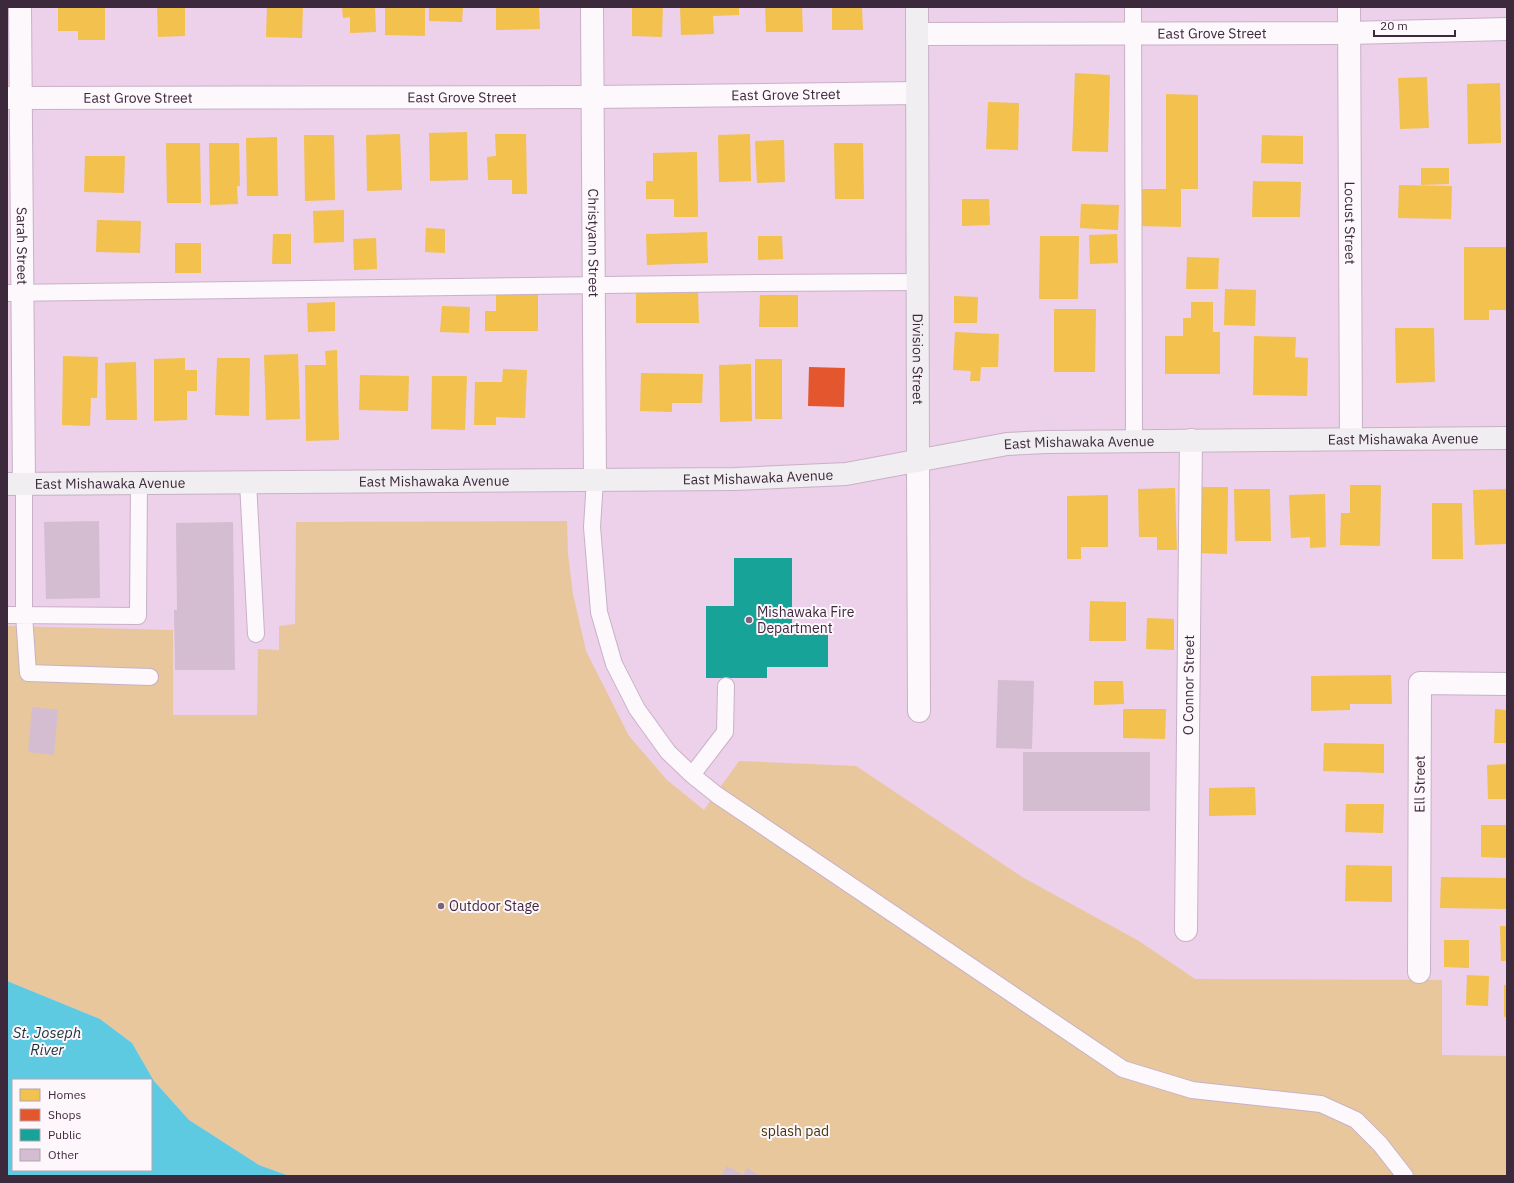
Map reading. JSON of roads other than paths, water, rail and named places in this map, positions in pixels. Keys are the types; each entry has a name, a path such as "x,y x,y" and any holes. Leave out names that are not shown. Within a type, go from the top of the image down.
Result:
{"street":[{"name":"Sarah Street","path":"15,484 14,98 20,7"},
{"name":"Christyann Street","path":"592,7 595,480"},
{"name":"Division Street","path":"917,7 919,711"},
{"name":"Locust Street","path":"1349,7 1351,439"},
{"name":"East Grove Street","path":"917,34 1349,33 1507,29"},
{"name":"East Grove Street","path":"14,98 593,97 917,93"},
{"name":"East Mishawaka Avenue","path":"15,484 595,480 819,476 869,470 1007,444 1191,440 1507,438"},
{"name":"O Connor Street","path":"1186,930 1191,440"},
{"name":"Ell Street","path":"1419,972 1420,683 1507,684"}],"lane":[{"path":"1133,7 1134,441"},
{"path":"14,293 918,282"},
{"path":"595,480 592,527 599,612 614,664 637,710 668,752 692,775 717,795 897,918 1123,1069 1192,1090 1321,1104 1356,1120 1380,1144 1405,1176"},
{"path":"248,482 256,634"},
{"path":"7,615 138,616 139,483"},
{"path":"15,484 28,673 150,676"},
{"path":"692,775 725,732 726,686"}],"water":[{"name":"St. Joseph River","path":"7,981 100,1019 132,1043 154,1081 189,1120 259,1165 289,1176 7,1176"}],"place":[{"name":"Mishawaka Fire Department","path":"749,620"},
{"name":"Outdoor Stage","path":"441,906"}],"park label":[{"name":"splash pad","path":"795,1131"}]}
